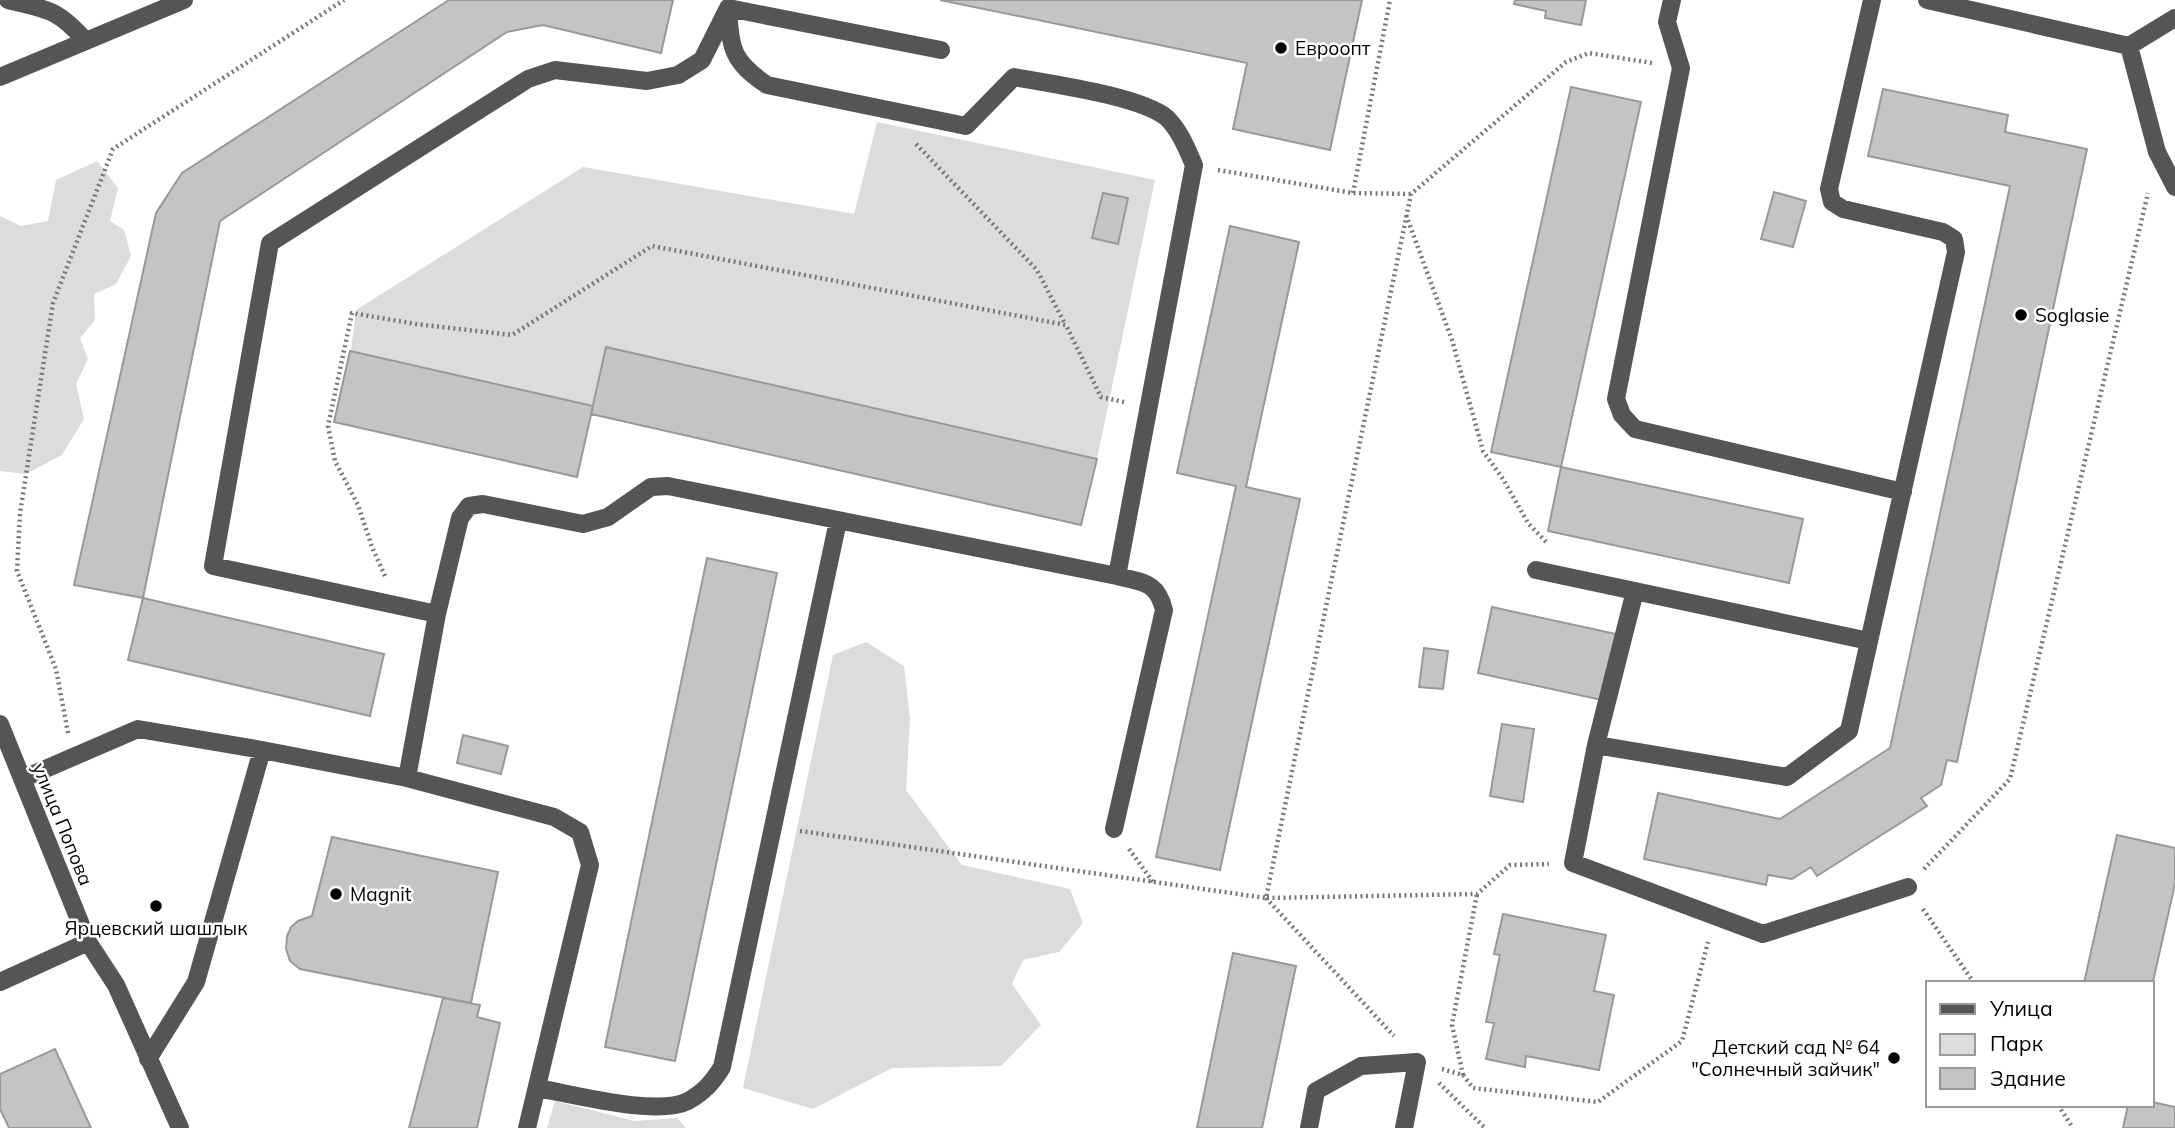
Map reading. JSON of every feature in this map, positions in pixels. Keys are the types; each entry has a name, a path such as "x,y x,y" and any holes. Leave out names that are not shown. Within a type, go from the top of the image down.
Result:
{"street":[{"path":"8,0 50,9 69,22 85,40"},
{"path":"0,77 184,0"},
{"path":"1672,0 1667,22 1681,68 1616,399 1622,415 1635,429 1903,492"},
{"path":"1597,745 1787,778 1849,732 1956,252 1954,239 1943,232 1843,209 1832,202 1829,189 1872,0"},
{"path":"1927,0 2129,46 2175,18"},
{"path":"726,4 942,50"},
{"path":"726,4 731,45 744,70 766,85 966,126 1014,77 1142,103 1166,118 1182,138 1194,165 1117,576"},
{"path":"437,614 213,566 270,243 528,79 555,70 647,80 678,75 702,60 726,4"},
{"path":"2129,46 2157,152 2175,187"},
{"path":"407,778 437,614 460,518 470,506 483,504 583,524 608,517 651,487 668,486 1149,584 1160,595 1164,610 1114,829"},
{"path":"537,1088 654,1108 686,1102 709,1087 722,1067 838,521"},
{"path":"1536,570 1869,641"},
{"path":"1635,591 1597,745 1573,863 1763,934 1908,887"},
{"name":"улица Попова","path":"0,724 88,942 116,985 180,1128"},
{"path":"22,779 138,729 407,778 554,817 580,832 590,864 527,1128"},
{"path":"148,1059 196,982 262,750"},
{"path":"0,982 88,942"},
{"path":"1309,1128 1316,1091 1361,1066 1417,1062 1404,1128"}],"path":[{"path":"72,757 56,669 17,571 20,513 53,303 113,149 344,0"},
{"path":"1353,193 1390,0"},
{"path":"1266,898 1411,194 1566,62 1588,53 1681,68"},
{"path":"882,109 1037,270 1101,397 1149,408"},
{"path":"1973,981 1908,887 2010,779 2157,152"},
{"path":"1194,165 1353,193 1411,194"},
{"path":"1406,215 1452,340 1483,451 1503,479 1528,523 1582,580"},
{"path":"407,608 388,585 358,505 335,461 328,426 352,313 416,324 512,335 652,246 1066,325"},
{"path":"773,827 1266,898 1476,894"},
{"path":"1114,829 1153,882"},
{"path":"1573,863 1510,865 1476,894 1452,1026 1463,1075 1473,1088 1598,1102 1682,1041 1716,915"},
{"path":"1266,898 1417,1062 1485,1128"},
{"path":"1417,1062 1463,1075"},
{"path":"2059,1107 2073,1128"}],"green space":[{"path":"877,122 1155,180 1097,459 607,348 593,406 351,351 356,310 583,167 854,214"},
{"path":"97,161 118,188 110,221 124,230 131,256 116,284 94,294 95,320 80,338 88,359 76,384 84,419 62,455 26,474 0,471 0,216 21,226 48,221 56,180"},
{"path":"866,642 904,666 910,719 906,790 962,865 1070,889 1083,923 1059,952 1023,960 1012,984 1041,1025 1001,1066 892,1068 813,1109 743,1088 833,655"},
{"path":"555,1101 635,1121 677,1118 686,1128 547,1128"}],"building":[{"path":"449,0 673,0 661,53 543,25 507,32 220,221 143,598 74,585 156,213 182,173"},
{"path":"940,0 1362,0 1330,150 1233,129 1247,63"},
{"path":"1515,0 1586,0 1581,25 1545,18 1546,11 1514,4"},
{"path":"1571,87 1641,102 1561,467 1491,452"},
{"path":"1883,89 2008,115 2005,132 2087,149 1957,762 1947,760 1941,785 1921,798 1927,806 1817,876 1811,867 1792,879 1768,875 1766,885 1644,859 1658,793 1780,819 1890,748 2010,186 1868,156"},
{"path":"1774,192 1806,201 1793,247 1761,239"},
{"path":"1103,193 1128,198 1118,244 1092,238"},
{"path":"1230,226 1299,242 1246,487 1300,499 1220,870 1156,857 1236,486 1177,473"},
{"path":"606,347 1097,459 1081,525 591,414"},
{"path":"350,351 593,406 577,477 334,422"},
{"path":"1561,467 1803,519 1789,583 1548,531"},
{"path":"707,558 777,573 675,1061 605,1047"},
{"path":"143,598 384,654 370,716 128,660"},
{"path":"1492,607 1616,634 1602,700 1478,673"},
{"path":"1424,648 1448,651 1443,689 1419,687"},
{"path":"1502,724 1534,729 1523,802 1490,796"},
{"path":"463,735 508,746 501,774 457,763"},
{"path":"2117,835 2175,848 2175,884 2153,981 2084,981"},
{"path":"332,837 498,872 471,1003 300,969 290,961 286,949 287,936 298,921 312,916"},
{"path":"1503,914 1606,935 1594,991 1614,995 1599,1070 1526,1056 1525,1067 1486,1059 1494,1023 1486,1022 1500,955 1494,954"},
{"path":"1233,953 1296,966 1262,1128 1197,1128"},
{"path":"443,998 480,1005 477,1017 500,1023 477,1128 409,1128"},
{"path":"55,1049 91,1128 9,1128 0,1109 0,1074"},
{"path":"2154,1102 2175,1107 2175,1128 2123,1128 2128,1107 2154,1107"}],"place":[{"name":"Евроопт","path":"1281,48"},
{"name":"Soglasie","path":"2021,315"},
{"name":"Magnit","path":"336,894"},
{"name":"Ярцевский шашлык","path":"156,906"},
{"name":"Детский сад № 64 \"Солнечный зайчик\"","path":"1894,1058"}]}
